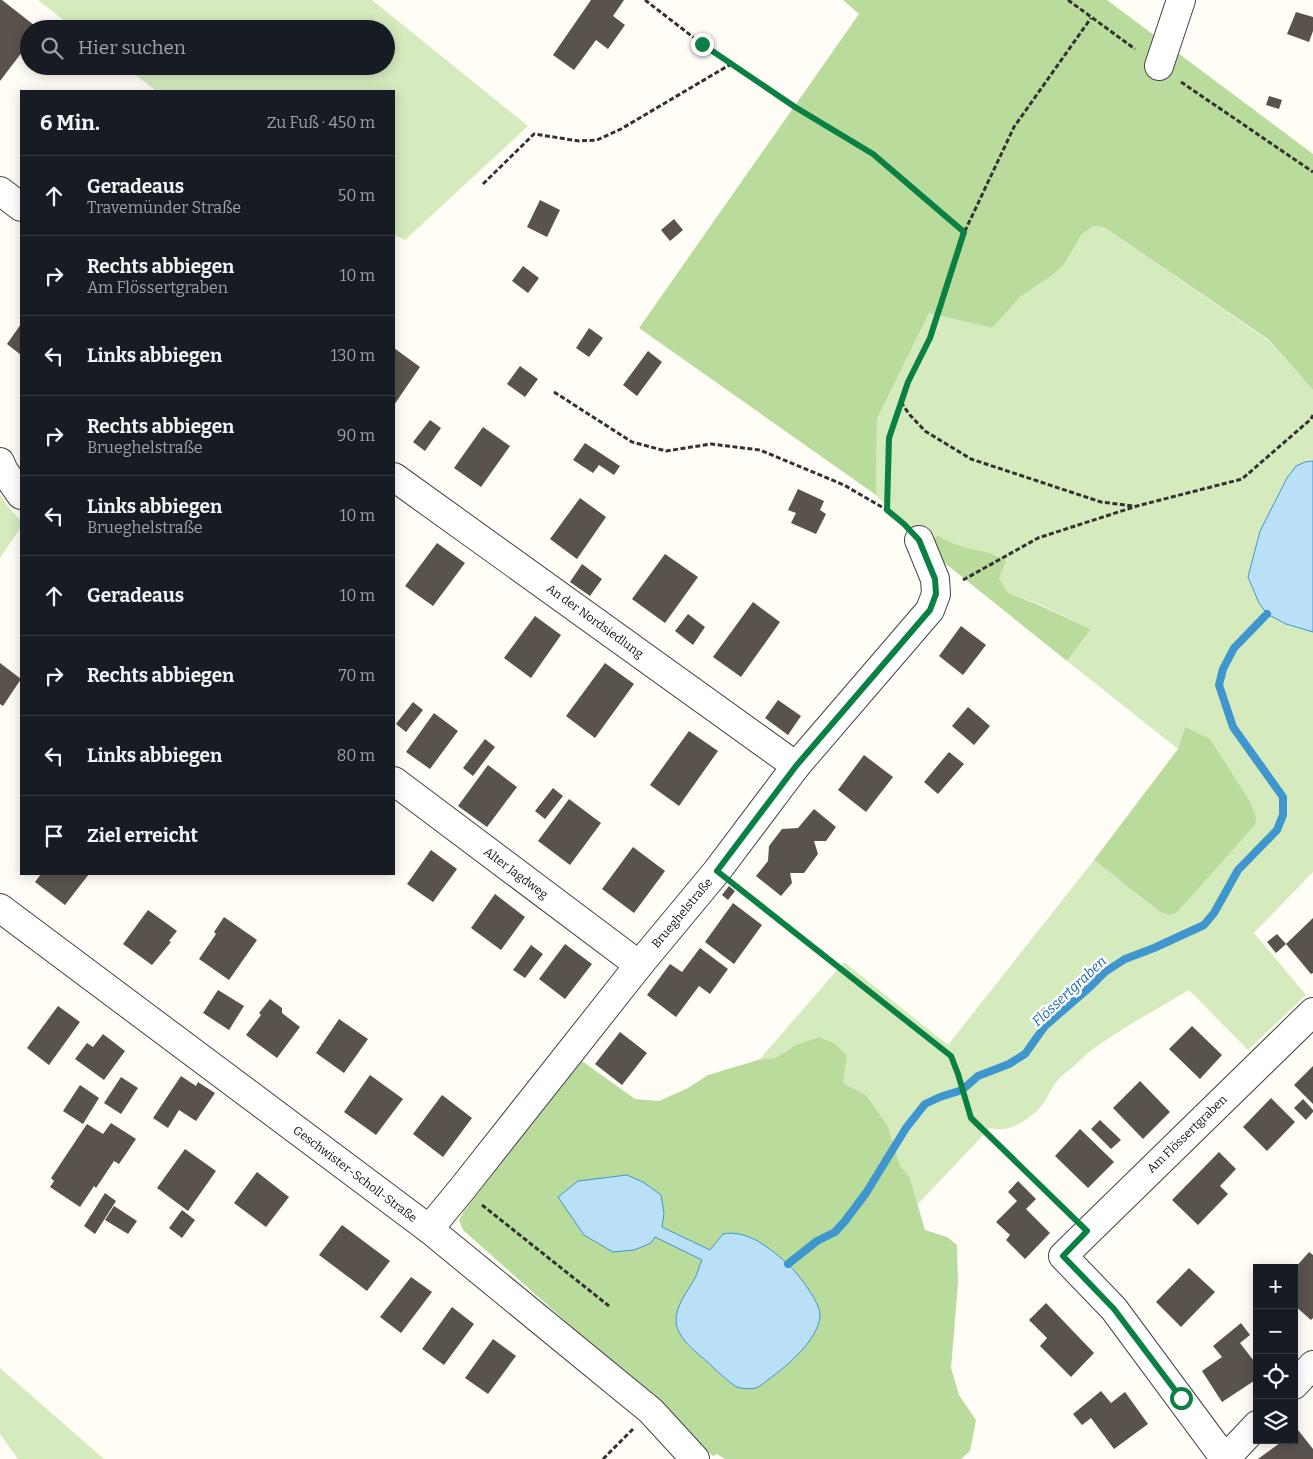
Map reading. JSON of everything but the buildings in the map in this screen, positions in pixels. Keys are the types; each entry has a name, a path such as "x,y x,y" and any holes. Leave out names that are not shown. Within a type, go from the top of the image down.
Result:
{"street":[{"path":"1159,66 1181,0"},
{"path":"0,191 20,206"},
{"path":"0,462 20,494"},
{"name":"An der Nordsiedlung","path":"395,478 796,766"},
{"path":"919,540 935,579 936,594"},
{"name":"Brueghelstraße","path":"429,1229 638,965 717,871 796,766 930,610 936,594"},
{"name":"Alter Jagdweg","path":"395,782 638,965"},
{"name":"Geschwister-Scholl-Straße","path":"0,908 429,1229 651,1411 695,1459"},
{"name":"Am Flössertgraben","path":"1225,1459 1114,1309 1063,1256 1313,1012"},
{"path":"1298,1381 1313,1365"},
{"path":"1225,1459 1253,1429"}],"path":[{"path":"645,0 731,64 795,107 873,154 964,232"},
{"path":"1068,0 1159,66 1313,172"},
{"path":"887,510 889,438 908,382 930,338 964,232 1014,126 1091,18"},
{"path":"483,184 534,134 579,141 597,140 621,129 731,64"},
{"path":"554,392 632,442 666,451 711,444 760,450 844,485 887,510 919,540"},
{"path":"901,402 925,431 971,459 1101,502 1136,506"},
{"path":"936,594 1038,538 1136,506 1242,479 1312,419"},
{"path":"717,871 951,1056 971,1118 1087,1231"},
{"path":"462,1189 608,1306"},
{"path":"603,1459 651,1411"}],"green space":[{"path":"38,0 372,0 528,126 405,240 395,235 395,90 155,90 136,75 395,75 395,20 64,20"},
{"path":"843,0 1107,0 1313,154 1313,390 1269,340 1104,227 1093,226 1081,235 1065,263 1054,274 1020,297 992,328 929,313 877,419 876,495 639,328 859,14"},
{"path":"1093,226 1104,227 1269,341 1313,390 1313,872 1254,933 1306,995 1248,1050 1189,990 1125,1028 1088,1053 1057,1081 1041,1106 1027,1119 1018,1125 1007,1128 990,1128 917,1205 910,1178 900,1167 888,1126 866,1095 843,1083 847,1056 796,1045 775,1058 759,1060 844,962 948,1045 1094,860 1160,912 1170,915 1185,727 1178,749 1067,661 1091,629 1039,604 1008,593 999,578 998,555 959,546 938,535 926,548 876,495 877,419 929,313 992,328 1020,297 1054,274 1065,263 1081,235"},
{"path":"0,494 8,507 20,520 20,528 0,558"},
{"path":"938,535 956,544 1002,558 1006,561 999,578 1008,593 1091,629 1067,661 926,548"},
{"path":"1185,727 1210,739 1249,800 1256,817 1255,825 1176,913 1169,915 1160,912 1094,860 1178,749"},
{"path":"819,1037 835,1044 847,1056 843,1083 866,1095 888,1126 900,1166 910,1178 925,1230 947,1237 957,1245 958,1283 951,1368 959,1395 976,1420 970,1451 961,1459 725,1459 717,1454 713,1456 663,1408 463,1230 459,1220 464,1211 582,1061 635,1099 659,1101 688,1088 708,1075 758,1060 775,1058 796,1045"},
{"path":"0,1368 104,1459 18,1459 0,1434"}],"water":[{"path":"1313,461 1313,632 1286,624 1267,614 1259,603 1248,577 1260,531 1287,478 1296,466"},
{"path":"627,1175 643,1182 661,1195 664,1213 662,1227 710,1250 723,1234 741,1234 750,1237 767,1247 789,1265 813,1297 820,1316 814,1334 793,1360 760,1386 747,1389 739,1388 725,1379 690,1347 679,1332 676,1316 682,1299 695,1278 702,1260 655,1237 651,1243 634,1250 613,1252 584,1235 558,1197 578,1181"}],"waterway":[{"name":"Flössertgraben","path":"788,1264 817,1241 835,1232 845,1221 866,1193 906,1128 925,1104 962,1090 978,1076 1009,1064 1025,1054 1045,1026 1105,972 1125,959 1204,925 1214,913 1238,870 1277,830 1283,815 1283,797 1233,727 1219,685 1223,669 1234,648 1267,614"}],"route":[{"path":"702,44 795,107 873,154 964,232 930,338 908,382 889,438 887,510 919,540 935,579 936,594 930,610 796,766 717,871 951,1056 971,1118 1087,1231 1063,1256 1114,1309 1181,1398"}]}
